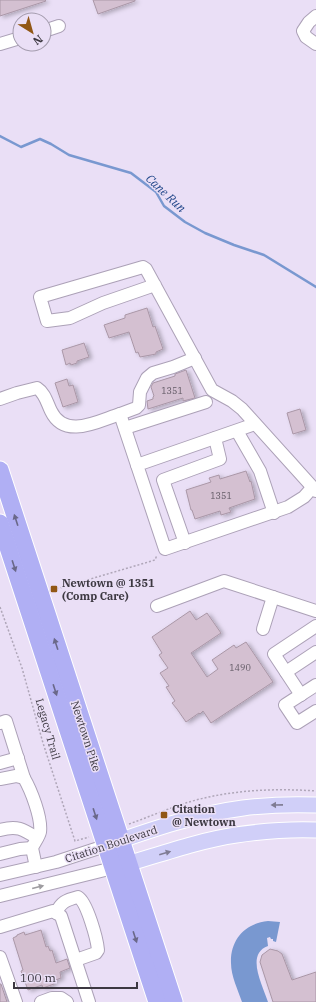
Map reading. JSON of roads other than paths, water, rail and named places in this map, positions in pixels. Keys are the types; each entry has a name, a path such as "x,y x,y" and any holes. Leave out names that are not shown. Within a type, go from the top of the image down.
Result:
{"highway":[{"name":"Newtown Pike","path":"0,470 120,866 157,1002"},
{"name":"Newtown Pike","path":"1,527 113,843"},
{"name":"Newtown Pike","path":"120,866 174,1002"}],"main road":[{"name":"Citation Boulevard","path":"113,843 206,814 272,805 316,804"},
{"name":"Citation Boulevard","path":"120,866 195,844 235,835 284,829 316,830"}],"street":[{"path":"316,16 309,22 303,31 306,37 316,44"},
{"path":"52,28 59,26"},
{"path":"0,44 12,40"},
{"path":"120,414 165,550 288,507 314,490 242,409 232,401 212,390 195,358 155,285 146,269 143,267 40,297 47,321 70,318 155,285"},
{"path":"0,399 17,392 37,388 42,392 54,418 60,423 78,428 136,408 139,405 140,392 147,378 153,373 195,358"},
{"path":"125,428 206,402"},
{"path":"137,465 255,424"},
{"path":"237,431 260,471 274,512"},
{"path":"185,543 163,480 220,460 215,438"},
{"path":"157,606 224,581 316,610"},
{"path":"263,629 273,597"},
{"path":"301,695 274,654 316,626"},
{"path":"286,672 316,652"},
{"path":"316,686 285,705 297,723 316,711"},
{"path":"3,722 24,778 29,786 40,821 40,833 34,843 36,867"},
{"path":"0,756 16,755"},
{"path":"0,763 16,755"},
{"path":"0,779 16,776 24,778"},
{"path":"0,830 10,827 19,828 34,843"},
{"path":"0,854 20,849 34,843"},
{"name":"Citation Boulevard","path":"0,875 56,862 113,843"},
{"name":"Citation Boulevard","path":"0,896 120,866"},
{"path":"56,912 60,904 66,900 78,897 82,899 87,910 98,950 96,953 76,960"},
{"path":"0,927 53,911 61,916 89,1002"},
{"path":"0,957 16,1002"},
{"path":"41,1002 52,998 61,998 66,1002"}],"water":[{"path":"260,922 280,922 276,942 270,937 267,938 268,946 261,950 258,956 258,971 268,1002 242,1002 231,968 231,955 233,947 240,934 246,929"}],"waterway":[{"name":"Cane Run","path":"0,136 21,147 40,139 69,155 131,173 156,192 164,206 185,222 205,233 264,255 316,287"}],"place":[{"name":"Newtown @ 1351 (Comp Care)","path":"54,589"},
{"name":"Citation @ Newtown","path":"164,815"}]}
